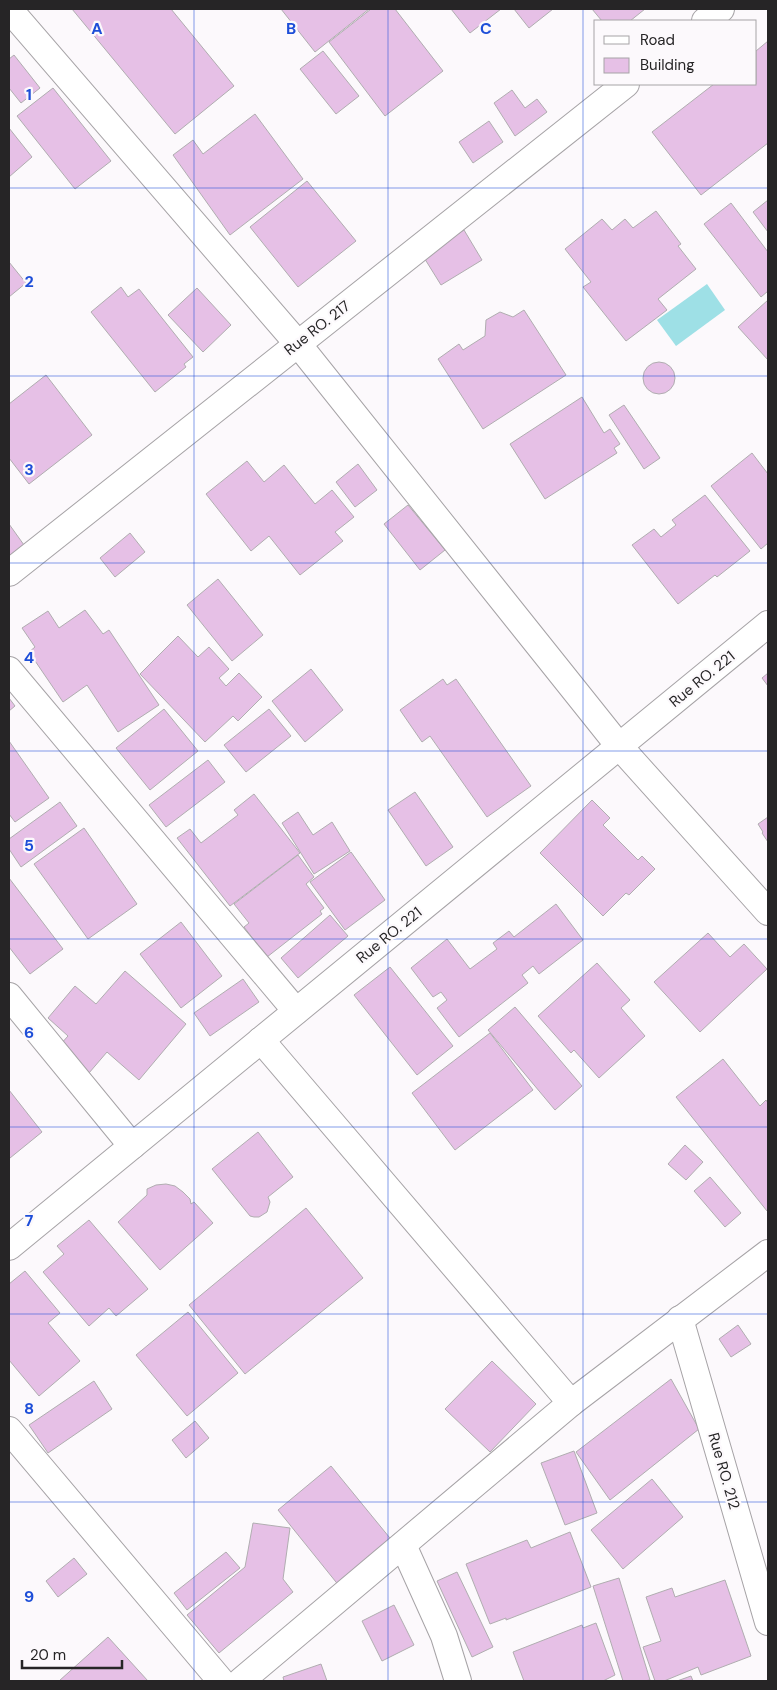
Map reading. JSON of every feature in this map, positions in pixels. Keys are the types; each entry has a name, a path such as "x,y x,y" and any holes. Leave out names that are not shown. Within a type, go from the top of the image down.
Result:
{"street":[{"path":"9,9 298,344 619,746 768,912"},
{"path":"706,20 721,9"},
{"name":"Rue RO. 217","path":"9,573 625,85"},
{"name":"Rue RO. 221","path":"9,1247 768,624"},
{"path":"9,670 296,1011"},
{"path":"9,996 132,1146"},
{"path":"261,1040 570,1403"},
{"path":"242,1681 570,1403 768,1253"},
{"name":"Rue RO. 212","path":"680,1319 768,1622"},
{"path":"9,1430 221,1681"},
{"path":"403,1545 444,1636 458,1681"}],"water":[{"path":"707,284 725,310 676,346 657,320"}],"building":[{"path":"72,9 171,9 234,86 175,134"},
{"path":"281,9 369,9 315,52"},
{"path":"371,9 395,9 443,71 385,116 329,42"},
{"path":"451,9 501,9 470,33"},
{"path":"514,9 553,9 529,28"},
{"path":"592,9 645,9 631,20 601,20"},
{"path":"768,41 768,143 701,195 652,132 713,85 757,85 757,50"},
{"path":"323,51 359,96 336,114 300,69"},
{"path":"14,55 40,88 21,103 9,88 9,59"},
{"path":"53,88 111,161 75,189 17,116"},
{"path":"512,90 525,108 537,99 547,112 515,136 494,103"},
{"path":"255,114 303,179 230,235 173,155 193,140 203,154"},
{"path":"489,121 503,142 473,163 459,142"},
{"path":"9,128 32,157 9,177"},
{"path":"307,181 356,241 298,287 250,227"},
{"path":"768,200 768,232 753,212"},
{"path":"731,203 768,252 768,291 761,297 704,224"},
{"path":"656,211 681,244 678,246 696,269 658,299 667,310 626,341 583,287 591,282 565,249 602,219 612,230 625,219 633,228"},
{"path":"464,230 482,260 441,285 423,256"},
{"path":"9,262 26,283 9,297"},
{"path":"121,287 128,297 139,289 193,357 184,364 186,367 155,392 91,312"},
{"path":"197,288 231,325 203,352 168,315"},
{"path":"768,300 768,360 738,327"},
{"path":"524,310 566,375 483,429 438,359 459,344 463,350 485,336 486,320 500,312 513,317"},
{"path":"659,362 665,363 670,367 674,372 674,384 670,389 665,393 659,394 653,393 648,389 644,384 643,378 644,372 648,367 653,363"},
{"path":"46,375 92,435 29,484 9,458 9,404"},
{"path":"582,397 604,433 610,429 620,444 614,448 617,453 545,499 510,444"},
{"path":"624,405 660,458 644,469 609,415"},
{"path":"752,453 768,474 768,543 761,549 711,486"},
{"path":"247,461 264,482 284,465 315,504 332,490 354,517 335,532 343,541 300,575 269,536 251,551 206,494"},
{"path":"358,464 377,490 355,507 336,482"},
{"path":"705,495 750,551 678,604 632,545 654,529 661,537 676,525 672,520"},
{"path":"408,505 445,550 420,570 384,524"},
{"path":"9,524 24,545 9,557"},
{"path":"130,533 145,552 115,577 100,558"},
{"path":"218,579 263,635 232,661 187,605"},
{"path":"85,610 103,634 109,630 159,705 118,732 87,685 63,702 29,652 35,647 22,628 48,611 59,628"},
{"path":"178,636 198,657 209,647 229,669 219,678 226,686 239,673 262,697 238,721 233,716 205,742 140,674"},
{"path":"311,669 343,710 305,742 272,701"},
{"path":"768,673 768,686 762,678"},
{"path":"443,679 447,685 456,679 531,786 487,817 430,736 422,742 400,710"},
{"path":"9,698 15,706 9,711"},
{"path":"164,709 198,751 150,790 116,748"},
{"path":"269,709 291,736 246,772 224,745"},
{"path":"9,741 49,798 15,822 9,814"},
{"path":"208,760 225,782 166,827 149,805"},
{"path":"415,792 453,847 426,866 388,810"},
{"path":"254,794 300,853 230,906 177,838 190,829 201,843 238,815 234,810"},
{"path":"592,800 610,818 603,825 638,860 642,856 655,869 629,895 626,893 603,916 540,853"},
{"path":"60,802 77,826 21,867 9,849 9,839"},
{"path":"298,812 313,835 332,822 350,851 314,874 282,823"},
{"path":"768,817 768,842 758,824"},
{"path":"84,828 137,904 88,939 34,864"},
{"path":"351,852 385,900 345,930 310,882"},
{"path":"298,855 314,877 306,884 324,908 320,911 322,914 267,957 244,927 249,923 234,904"},
{"path":"9,878 63,949 30,974 9,947"},
{"path":"556,904 583,940 539,974 533,966 522,975 528,983 459,1037 437,1008 447,1000 441,992 433,997 411,968 447,939 470,969 497,949 493,943 509,931 514,937"},
{"path":"330,915 348,936 298,978 281,958"},
{"path":"181,922 222,976 181,1008 140,954"},
{"path":"708,933 730,957 744,944 767,969 700,1032 654,982"},
{"path":"597,963 630,1000 621,1008 645,1036 599,1078 574,1050 571,1053 538,1016"},
{"path":"390,967 453,1046 417,1075 354,995"},
{"path":"125,971 186,1024 139,1080 107,1052 89,1073 59,1046 68,1036 48,1018 75,986 96,1004"},
{"path":"243,979 259,1002 210,1036 194,1013"},
{"path":"515,1007 582,1086 555,1110 488,1030"},
{"path":"490,1033 533,1090 455,1150 412,1093"},
{"path":"723,1059 760,1106 766,1100 768,1103 767,1211 676,1097"},
{"path":"9,1090 42,1132 10,1158 9,1157"},
{"path":"258,1132 293,1177 268,1197 270,1202 267,1212 259,1217 254,1217 250,1216 212,1169"},
{"path":"685,1145 703,1162 686,1180 668,1164"},
{"path":"710,1177 741,1213 725,1227 694,1191"},
{"path":"166,1184 175,1186 183,1192 190,1199 191,1204 194,1202 213,1223 160,1270 118,1222 147,1195 147,1189 156,1185"},
{"path":"306,1208 363,1278 245,1374 189,1305"},
{"path":"89,1220 148,1289 116,1316 109,1308 89,1326 43,1272 64,1254 57,1246"},
{"path":"25,1271 60,1313 48,1323 80,1361 39,1396 9,1360 9,1284"},
{"path":"188,1312 238,1373 187,1416 136,1355"},
{"path":"738,1325 751,1344 731,1357 719,1339"},
{"path":"492,1361 536,1404 490,1452 445,1409"},
{"path":"671,1379 699,1429 610,1500 576,1452"},
{"path":"94,1381 112,1409 48,1453 29,1425"},
{"path":"195,1421 209,1438 186,1458 172,1440"},
{"path":"574,1451 597,1513 565,1525 541,1463"},
{"path":"331,1466 394,1543 340,1587 278,1510"},
{"path":"652,1479 683,1517 623,1569 591,1530"},
{"path":"253,1523 290,1528 283,1579 293,1592 219,1653 187,1615 245,1567"},
{"path":"570,1532 591,1587 506,1620 506,1618 490,1624 466,1564 527,1540 531,1548"},
{"path":"226,1552 240,1568 187,1610 174,1593"},
{"path":"74,1558 87,1574 58,1597 46,1581"},
{"path":"457,1572 493,1647 472,1657 437,1581"},
{"path":"619,1578 650,1680 623,1681 593,1586"},
{"path":"725,1580 751,1656 701,1675 698,1667 664,1681 655,1681 643,1647 661,1641 646,1597 672,1588 675,1597"},
{"path":"394,1605 414,1645 382,1661 362,1621"},
{"path":"596,1623 615,1675 603,1681 524,1681 513,1652 582,1625 583,1628"},
{"path":"108,1637 148,1681 59,1681"},
{"path":"321,1664 327,1681 284,1681 283,1677"},
{"path":"691,1676 693,1681 677,1681"}]}
